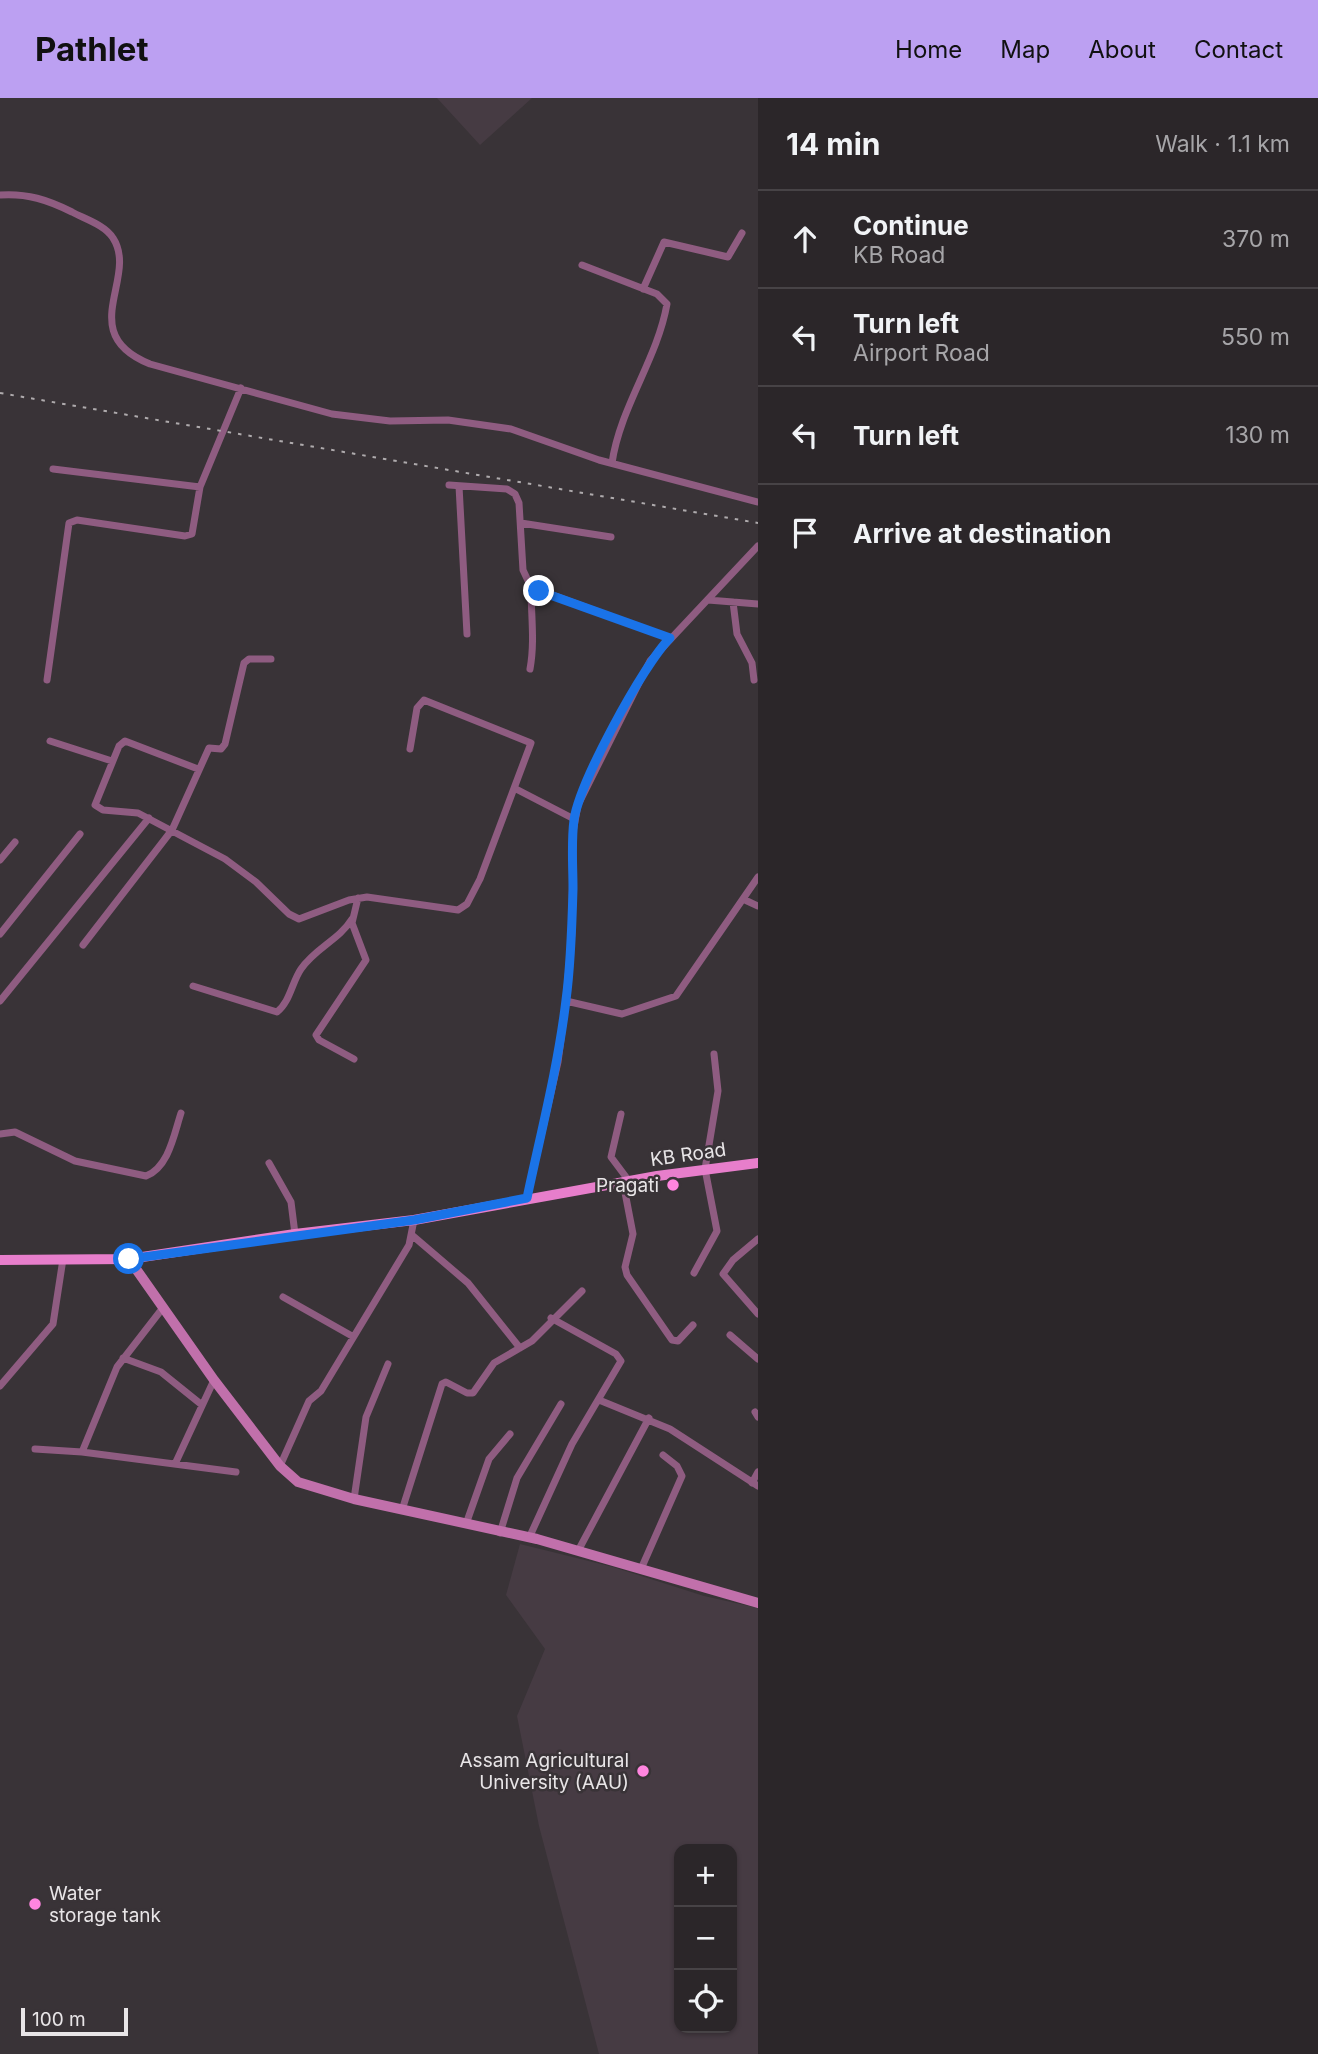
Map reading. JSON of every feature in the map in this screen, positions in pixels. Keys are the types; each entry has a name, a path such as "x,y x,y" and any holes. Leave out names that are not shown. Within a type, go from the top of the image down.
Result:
{"main road":[{"name":"KB Road","path":"0,1260 129,1259 295,1234 414,1220 527,1198 758,1163"},
{"path":"129,1259 162,1309 280,1466 306,1486 529,1538 758,1603"}],"street":[{"path":"0,195 43,199 109,232 117,247 118,259 112,322 120,346 127,353 150,364 352,417 390,421 449,420 511,429 612,463 758,502"},
{"path":"643,289 664,242 728,257 742,233"},
{"path":"582,265 666,300 653,354 618,432 612,463"},
{"path":"47,680 69,523 76,520 190,537 200,487 241,388"},
{"path":"53,469 200,487"},
{"path":"449,485 512,491 519,503 523,570 531,587 531,628 534,644 530,669"},
{"path":"460,486 467,634"},
{"path":"521,523 611,537"},
{"path":"527,1198 558,1062 572,932 574,819 583,793 650,661 758,546"},
{"path":"531,587 670,638"},
{"path":"708,600 758,604"},
{"path":"733,603 738,638 752,663 754,680"},
{"path":"83,945 172,830 209,748 221,749 225,744 244,663 249,659 271,659"},
{"path":"198,769 128,741 121,742 94,801 96,807 131,811 172,830 238,867 294,918 305,919 358,898 377,897 450,910 463,908 481,879 531,748 529,741 424,700 419,704 410,749"},
{"path":"50,741 112,761"},
{"path":"516,789 574,819"},
{"path":"0,1001 149,818"},
{"path":"0,934 80,834"},
{"path":"0,860 15,842"},
{"path":"566,1001 622,1014 672,999 685,987 758,877"},
{"path":"193,986 277,1012 301,969 320,949 339,936 352,919 358,898"},
{"path":"745,900 758,906"},
{"path":"352,919 366,960 316,1035 354,1059"},
{"path":"694,1273 717,1231 705,1169 718,1091 714,1054"},
{"path":"0,1134 15,1132 75,1161 146,1176 156,1170 163,1160 181,1113"},
{"path":"621,1114 611,1157 626,1182 634,1241 625,1267 627,1275 672,1340 678,1341 693,1325"},
{"path":"269,1163 291,1202 295,1234"},
{"path":"280,1466 309,1401 321,1391 413,1236 414,1220"},
{"path":"413,1236 468,1283 520,1348"},
{"path":"758,1240 733,1260 723,1274 727,1282 758,1314"},
{"path":"0,1386 53,1324 63,1259"},
{"path":"401,1510 442,1384 446,1382 467,1393 473,1393 494,1363 532,1341 551,1318 582,1291"},
{"path":"283,1297 352,1336"},
{"path":"82,1452 110,1379 162,1309"},
{"path":"529,1538 572,1444 610,1383 621,1358 551,1318"},
{"path":"730,1335 758,1359"},
{"path":"123,1358 161,1372 202,1405"},
{"path":"354,1499 366,1417 388,1364"},
{"path":"175,1464 214,1380"},
{"path":"599,1400 649,1418 755,1484 758,1472"},
{"path":"500,1533 517,1478 561,1404"},
{"path":"578,1551 649,1418"},
{"path":"466,1524 489,1459 510,1434"},
{"path":"35,1449 82,1452 236,1472"},
{"path":"641,1569 682,1476 677,1466 663,1455"}],"shaded area":[{"path":"437,98 532,98 480,145"},
{"name":"Assam Agricultural University (AAU)","path":"520,1544 613,1567 704,1596 758,1608 758,2054 599,2054 539,1826 517,1716 545,1649 506,1595"}],"railway":[{"path":"0,393 758,523"}],"place":[{"name":"Pragati","path":"673,1185"},
{"name":"Assam Agricultural University (AAU)","path":"643,1771"},
{"name":"Water storage tank","path":"35,1904"}],"route":[{"path":"129,1259 295,1234 414,1220 527,1198 558,1062 571,963 574,819 583,793 634,688 659,648 670,638 539,591"}]}
